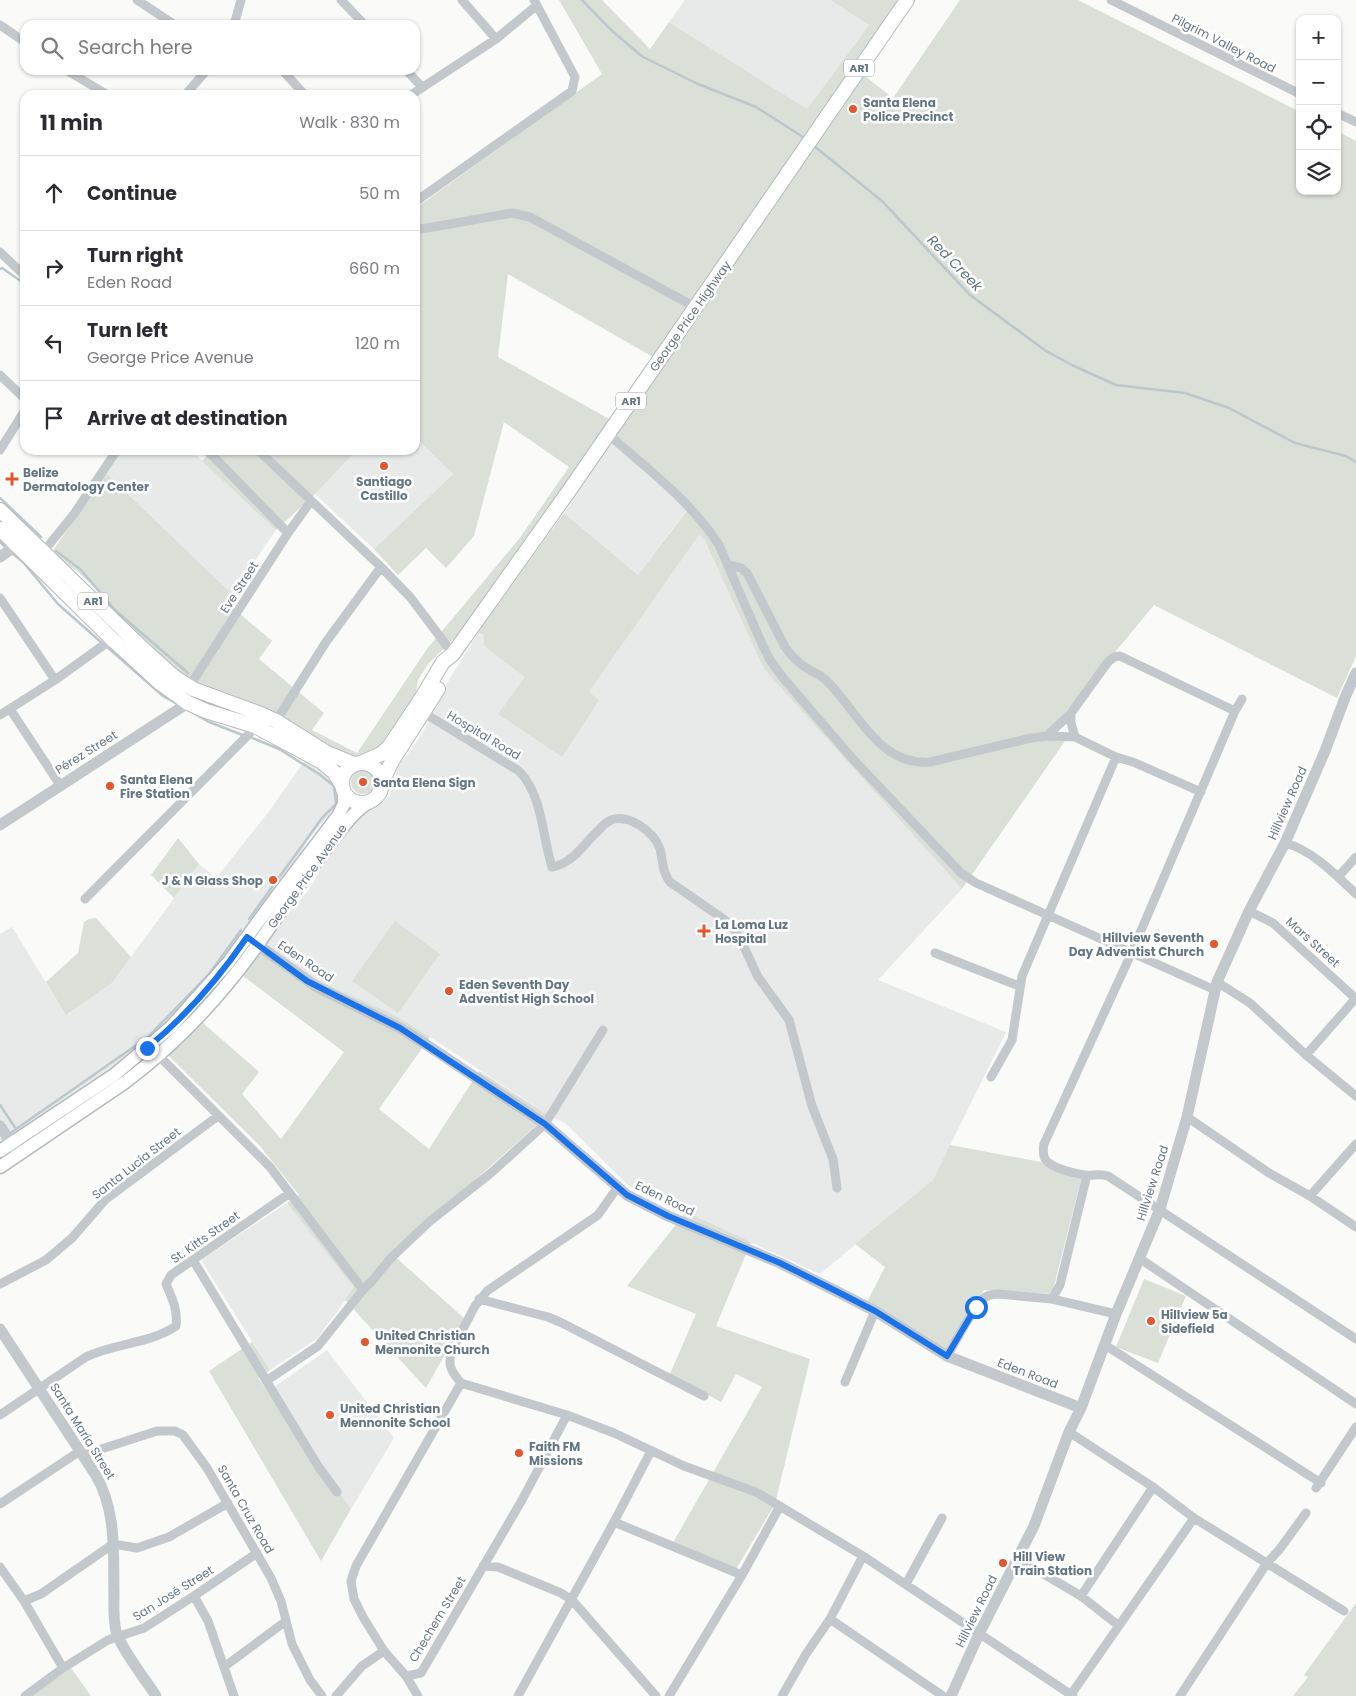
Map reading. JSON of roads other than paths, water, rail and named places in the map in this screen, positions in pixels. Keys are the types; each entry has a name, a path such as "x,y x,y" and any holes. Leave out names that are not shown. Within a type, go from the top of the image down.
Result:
{"highway":[{"name":"George Price Highway","path":"358,764 380,754 389,746 421,699 443,662 453,654 571,488 907,0"},
{"name":"AR1","path":"0,510 158,663 189,687 261,714 276,721 327,753 358,764"},
{"name":"AR1","path":"0,529 112,639 160,683 188,703 206,711 254,726 322,762 334,772 343,788"},
{"name":"George Price Highway","path":"382,782 392,761 424,713 450,666 453,654"},
{"path":"358,764 373,766 378,770 382,782 379,793 370,801 358,802 352,800 343,788 346,771 358,764"}],"main road":[{"name":"George Price Avenue","path":"0,1151 154,1050 216,997 305,858 338,816 344,804 343,788"},
{"name":"George Price Avenue","path":"252,941 286,901 346,823 359,809 370,801"},
{"name":"George Price Avenue","path":"0,1167 142,1070 154,1050"}],"street":[{"path":"137,0 167,20"},
{"path":"238,20 241,0"},
{"path":"342,0 360,20"},
{"path":"462,0 496,39"},
{"name":"Pilgrim Valley Road","path":"1111,0 1296,92"},
{"path":"418,90 496,39 535,3 575,77 572,91 420,198"},
{"path":"0,25 20,39"},
{"path":"74,75 100,90"},
{"path":"196,90 204,75"},
{"path":"287,75 300,90"},
{"path":"411,75 422,87"},
{"path":"1341,115 1356,122"},
{"path":"420,229 521,214 530,217 695,307"},
{"path":"0,252 4,262 20,273"},
{"path":"0,375 20,394"},
{"path":"0,450 20,418"},
{"path":"608,434 700,519 719,545 770,660 801,700 851,757 961,873 976,883 1131,954 1216,986 1250,1003 1306,1055 1356,1096"},
{"path":"43,552 74,514 114,455"},
{"path":"212,455 288,534"},
{"path":"263,455 411,598 453,654"},
{"name":"Eve Street","path":"189,687 311,501"},
{"path":"0,557 17,546"},
{"path":"728,565 741,568 747,573 791,656 827,681 877,741 889,751 903,758 930,762 1047,736 1075,738 1201,792"},
{"path":"276,721 326,642 381,567"},
{"path":"0,598 54,680"},
{"path":"0,715 112,639"},
{"path":"1047,736 1072,713 1108,662 1114,657 1120,656 1235,711"},
{"name":"Hillview Road","path":"951,1696 979,1634 1034,1526 1069,1432 1081,1408 1116,1314 1160,1209 1187,1117 1216,986 1249,911 1285,843 1325,750 1351,696 1356,673"},
{"path":"1242,699 1235,711 1131,954 1044,1144 1045,1158 1049,1164 1058,1168 1087,1175 1108,1176 1356,1339"},
{"name":"Pérez Street","path":"0,825 188,703"},
{"path":"10,709 60,785"},
{"name":"Hospital Road","path":"424,713 519,771 526,778 535,796 552,867 563,865 569,861 593,835 611,820 624,818 636,823 656,843 659,848 664,874 670,882 732,926 738,934 758,977 789,1020 812,1106 833,1159 837,1188"},
{"path":"1072,713 1070,723 1075,738"},
{"path":"84,900 249,734 254,726"},
{"path":"991,1077 1012,1040 1022,976 1116,757"},
{"path":"1285,843 1301,848 1356,894"},
{"path":"1338,877 1356,857"},
{"name":"Mars Street","path":"1249,911 1273,923 1356,998"},
{"name":"Eden Road","path":"252,941 317,987 400,1028 545,1124 617,1188 636,1200 668,1216 780,1263 875,1311 947,1356 1081,1408"},
{"path":"935,952 1019,986"},
{"path":"1306,1055 1356,998"},
{"path":"266,1380 318,1346 390,1259 429,1222 490,1173 545,1124 603,1030"},
{"path":"154,1050 270,1167 363,1290"},
{"name":"Santa Lucía Street","path":"0,1284 46,1260 72,1238 105,1200 218,1116"},
{"path":"1187,1117 1269,1173 1310,1196 1356,1227"},
{"path":"0,1126 19,1155"},
{"path":"1310,1196 1356,1144"},
{"path":"1052,1299 1060,1285 1087,1175"},
{"path":"617,1188 598,1215 492,1287 479,1299 449,1359 454,1374 461,1383 567,1415 614,1433 698,1472 756,1492 863,1556 1072,1696 1194,1518"},
{"name":"St. Kitts Street","path":"0,1415 39,1387 99,1350 164,1334 176,1326 176,1307 166,1284 171,1275 290,1193"},
{"path":"1139,1258 1356,1404"},
{"path":"193,1260 318,1466 337,1492"},
{"path":"947,1356 984,1298 991,1294 1052,1299 1116,1314"},
{"path":"479,1299 548,1317 562,1323 704,1396"},
{"path":"845,1382 875,1311"},
{"name":"Santa María Street","path":"0,1329 100,1483 107,1499 113,1544 115,1621 118,1636 156,1696"},
{"path":"1105,1345 1319,1486 1356,1427"},
{"path":"418,1696 406,1676 384,1651 363,1617 351,1590 353,1574 461,1383"},
{"name":"Chechem Street","path":"406,1676 421,1673 522,1500 567,1415"},
{"name":"Santa Cruz Road","path":"0,1504 81,1453 157,1431 176,1431 183,1435 228,1503 257,1553 276,1589 298,1658 310,1680 322,1696"},
{"path":"1069,1432 1152,1487 1194,1518 1344,1611"},
{"path":"522,1694 651,1451"},
{"path":"1081,1596 1152,1487"},
{"path":"24,1601 41,1594 113,1544 137,1548 169,1537 228,1503"},
{"path":"669,1696 742,1575 780,1506"},
{"path":"1180,1696 1267,1563 1280,1550 1306,1513"},
{"path":"906,1584 942,1518"},
{"path":"614,1522 742,1575"},
{"name":"San José Street","path":"24,1696 63,1668 108,1640 144,1628 257,1553"},
{"path":"782,1696 806,1654 830,1619 863,1556"},
{"path":"1018,1559 1081,1596 1119,1626"},
{"path":"483,1566 498,1567 561,1593 572,1600 656,1696"},
{"path":"0,1567 24,1601 63,1668"},
{"path":"194,1596 208,1620 234,1696"},
{"path":"830,1619 943,1696"},
{"path":"224,1667 286,1621"},
{"path":"336,1696 362,1666 384,1651"}],"waterway":[{"name":"Red Creek","path":"582,0 611,30 643,57 698,84 756,107 806,139"},
{"name":"Red Creek","path":"814,146 882,201 970,295 1046,351 1116,385 1185,393 1229,408 1295,443 1346,456 1356,462"},
{"path":"0,269 2,268 20,281"},
{"path":"0,498 41,537"},
{"path":"0,542 6,548"},
{"path":"56,551 80,569 116,611 188,673"},
{"path":"12,553 23,562 58,604 102,643"},
{"path":"106,646 163,696 179,705"},
{"path":"188,710 209,722 245,736"},
{"path":"249,919 322,818 336,804 334,786 319,774 279,749 250,737"},
{"path":"9,1134 148,1037 209,974 241,930"},
{"path":"0,1105 16,1129"}],"place":[{"name":"Santa Elena Police Precinct","path":"853,109"},
{"name":"Santiago Castillo","path":"384,466"},
{"name":"Belize Dermatology Center","path":"12,479"},
{"name":"Santa Elena Sign","path":"363,782"},
{"name":"Santa Elena Fire Station","path":"110,786"},
{"name":"J & N Glass Shop","path":"273,880"},
{"name":"La Loma Luz Hospital","path":"704,931"},
{"name":"Hillview Seventh Day Adventist Church","path":"1214,944"},
{"name":"Eden Seventh Day Adventist High School","path":"449,991"},
{"name":"Hillview 5a Sidefield","path":"1151,1321"},
{"name":"United Christian Mennonite Church","path":"365,1342"},
{"name":"United Christian Mennonite School","path":"330,1415"},
{"name":"Faith FM Missions","path":"519,1453"},
{"name":"Hill View Train Station","path":"1003,1563"}]}
